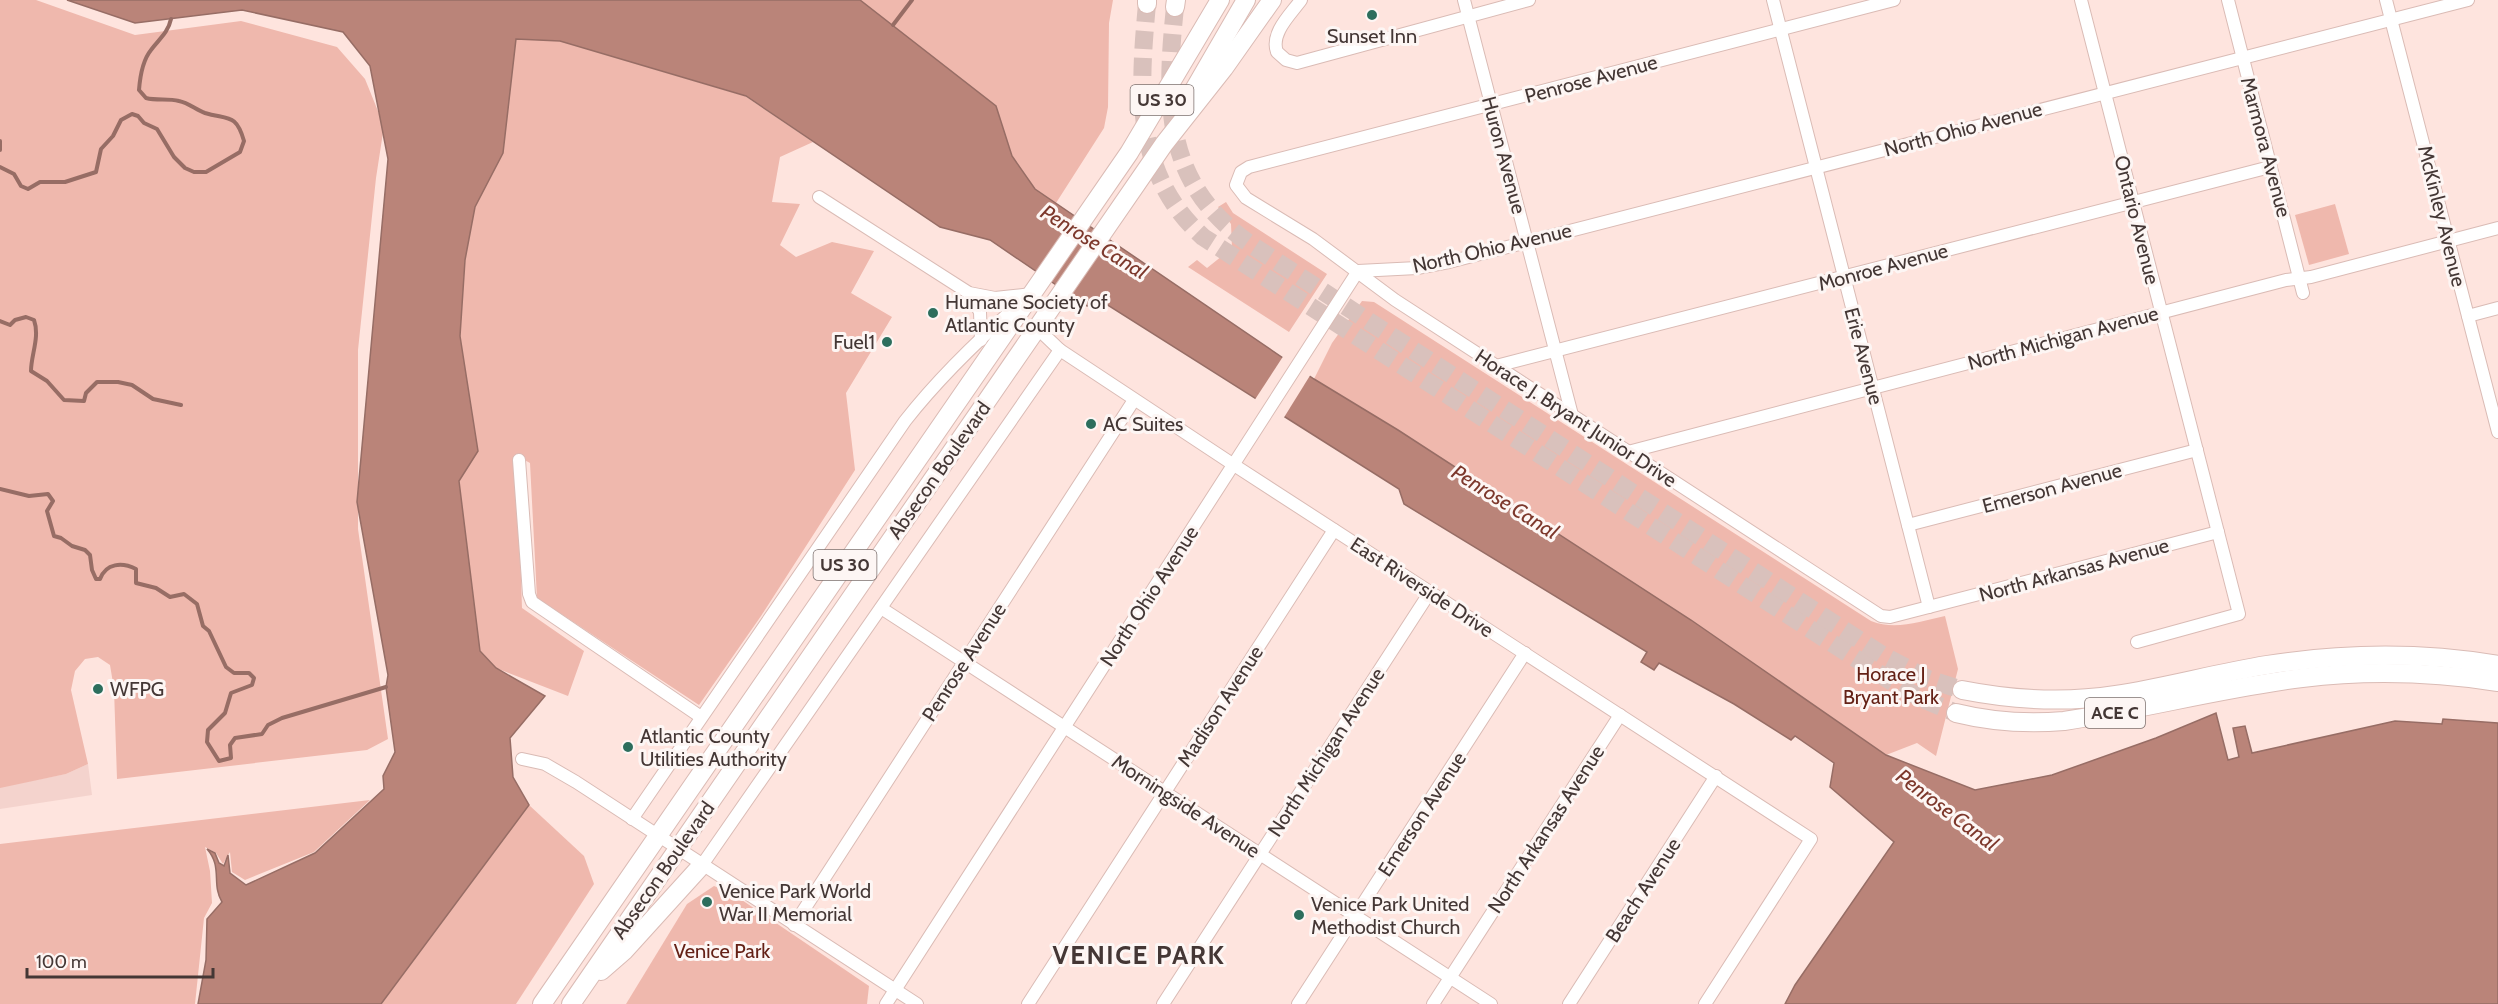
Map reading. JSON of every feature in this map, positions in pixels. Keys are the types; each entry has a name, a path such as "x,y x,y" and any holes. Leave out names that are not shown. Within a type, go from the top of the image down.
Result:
{"highway":[{"name":"Absecon Boulevard","path":"542,1004 1100,196 1153,115 1220,0"},
{"path":"1164,144 1246,0"},
{"name":"Absecon Boulevard","path":"570,1004 1164,144 1224,68 1272,0"},
{"name":"ACE C","path":"1962,690 2025,699 2093,698 2269,665 2358,656 2426,657 2498,665"},
{"name":"ACE C","path":"1956,713 1997,721 2041,723 2064,721 2272,682 2353,674 2417,673 2498,682"},
{"path":"2353,674 2458,687 2498,695"},
{"path":"583,986 624,951 702,865"}],"street":[{"path":"1301,0 1275,41 1277,52 1281,57 1297,63 1529,0"},
{"name":"Huron Avenue","path":"1464,0 1572,415"},
{"name":"Erie Avenue","path":"1773,0 1929,607"},
{"name":"Penrose Avenue","path":"1236,185 1241,172 1249,167 1894,0"},
{"name":"Ontario Avenue","path":"2081,0 2239,615 2137,642"},
{"name":"Marmora Avenue","path":"2228,0 2303,293"},
{"name":"McKinley Avenue","path":"2386,0 2468,316 2492,386 2498,432"},
{"name":"North Ohio Avenue","path":"886,1004 1358,271 1433,265 2468,0"},
{"name":"Monroe Avenue","path":"1496,366 2270,166"},
{"name":"Horace J. Bryant Junior Drive","path":"1236,185 1246,198 1313,239 1395,300 1881,616 1890,617 1929,607"},
{"path":"819,197 969,293 995,298 1032,294"},
{"name":"North Michigan Avenue","path":"1628,452 2161,312 2498,228"},
{"path":"969,293 980,312 981,340"},
{"name":"Absecon Boulevard","path":"632,819 905,421 925,397 981,340 1032,294"},
{"path":"2468,316 2498,308"},
{"name":"East Riverside Drive","path":"1037,328 1060,350 1134,400 1812,839 1705,1004"},
{"name":"Absecon Boulevard","path":"702,865 1060,350"},
{"name":"Penrose Avenue","path":"794,925 1134,400"},
{"name":"Emerson Avenue","path":"1908,525 2197,450"},
{"path":"519,460 531,602 701,717"},
{"name":"Madison Avenue","path":"1028,1004 1334,530"},
{"name":"North Arkansas Avenue","path":"1929,607 2218,532"},
{"name":"North Michigan Avenue","path":"1163,1004 1430,592"},
{"name":"Morningside Avenue","path":"881,608 1491,1004"},
{"name":"Emerson Avenue","path":"1298,1004 1525,653"},
{"name":"North Arkansas Avenue","path":"1433,1004 1620,715"},
{"path":"522,759 545,764 917,1004"},
{"name":"Beach Avenue","path":"1569,1004 1716,776"}],"shaded area":[{"path":"88,764 92,795 0,809 0,787 66,774"}],"green space":[{"path":"0,0 36,0 135,35 241,21 337,47 365,79 384,126 376,178 358,350 358,529 388,739 367,750 117,779 114,689 110,665 98,657 85,659 75,671 71,690 88,764 66,774 0,788"},
{"path":"860,0 1113,0 1109,23 1108,107 1104,128 1056,203 1035,189 1012,156 996,106"},
{"path":"515,39 560,41 745,96 813,142 780,157 772,202 800,204 780,245 796,257 832,242 874,251 851,293 892,317 846,393 855,470 761,616 699,705 537,598 530,463 517,456 522,608 584,651 568,696 496,668 480,651 459,481 478,451 460,336 465,260 475,207 503,152"},
{"path":"1226,202 1233,213 1327,274 1289,332 1188,267 1197,260 1207,268 1232,248 1231,224 1218,207"},
{"path":"2335,204 2349,254 2309,265 2295,215"},
{"name":"Horace J Bryant Park","path":"1362,301 1374,302 1871,621 1899,625 1945,616 1958,669 1936,756 1917,743 1886,755 1691,620 1398,430 1314,379 1332,343"},
{"path":"370,800 314,852 245,880 232,872 230,852 223,864 216,853 205,847 210,871 212,903 204,918 195,1004 0,1004 0,844"},
{"path":"529,805 584,856 594,884 516,1004 381,1004"},
{"name":"Venice Park","path":"714,886 733,894 869,986 867,1004 626,1004 687,904"}],"water":[{"name":"Penrose Canal","path":"67,0 860,0 996,106 1012,156 1035,189 1314,379 1398,430 1691,620 1886,755 1975,790 2052,775 2156,738 2216,713 2228,760 2239,757 2233,728 2245,726 2252,753 2395,721 2442,724 2443,719 2498,723 2498,1004 1785,1004 1795,985 1894,842 1830,787 1834,763 1795,736 1791,740 1734,704 1659,663 1654,670 1641,662 1647,652 1404,504 1399,489 1103,302 1087,306 990,240 940,227 746,96 560,41 516,39 503,153 475,207 465,260 460,336 478,451 459,481 480,651 496,668 545,696 510,738 513,777 529,805 381,1004 198,1004 206,960 207,919 222,902 217,889 215,862 207,849 215,853 219,863 224,866 228,855 230,873 246,885 315,853 384,789 383,776 395,752 386,687 388,675 357,502 388,159 370,66 343,32 242,10 135,23"}],"pier":[{"path":"1284,355 1311,374 1283,419 1254,401"}],"waterway":[{"path":"893,25 912,0"},
{"path":"0,167 14,174 21,186 28,189 40,182 65,182 96,172 101,149 113,136 121,120 132,114 157,129 174,157 185,168 194,172 206,172 240,152 244,141 238,126 230,119 205,113 179,101 146,98 139,90 145,59 165,32 171,19"},
{"path":"0,141 0,150"},
{"path":"0,321 10,325 15,320 26,317 34,320 36,339 31,371 47,381 64,400 84,401 86,393 97,382 118,382 132,385 153,399 181,405"},
{"path":"0,489 29,496 48,494 53,501 47,511 54,536 85,550 90,555 96,579 100,579 110,567 125,565 136,569 136,583 156,588 170,597 184,594 197,604 203,626 209,631 226,667 234,673 249,673 254,678 252,685 231,693 225,713 208,730 207,742 219,761 231,758 230,745 235,738 262,734 268,725 282,718 386,687"}],"tunnel":[{"path":"1147,4 1143,100 1152,158 1164,186 1180,212 1203,237 1889,680 1920,698 1956,713"},
{"path":"1175,7 1170,77 1176,140 1186,169 1201,197 1223,222 1253,246 1884,656 1928,679 1962,690"}],"place":[{"name":"Sunset Inn","path":"1372,15"},
{"name":"Humane Society of Atlantic County","path":"933,313"},
{"name":"Fuel1","path":"887,342"},
{"name":"AC Suites","path":"1091,424"},
{"name":"WFPG","path":"98,689"},
{"name":"Atlantic County Utilities Authority","path":"628,747"},
{"name":"Venice Park World War II Memorial","path":"707,902"},
{"name":"Venice Park United Methodist Church","path":"1299,915"}],"district":[{"name":"VENICE PARK","path":"1139,955"}]}
